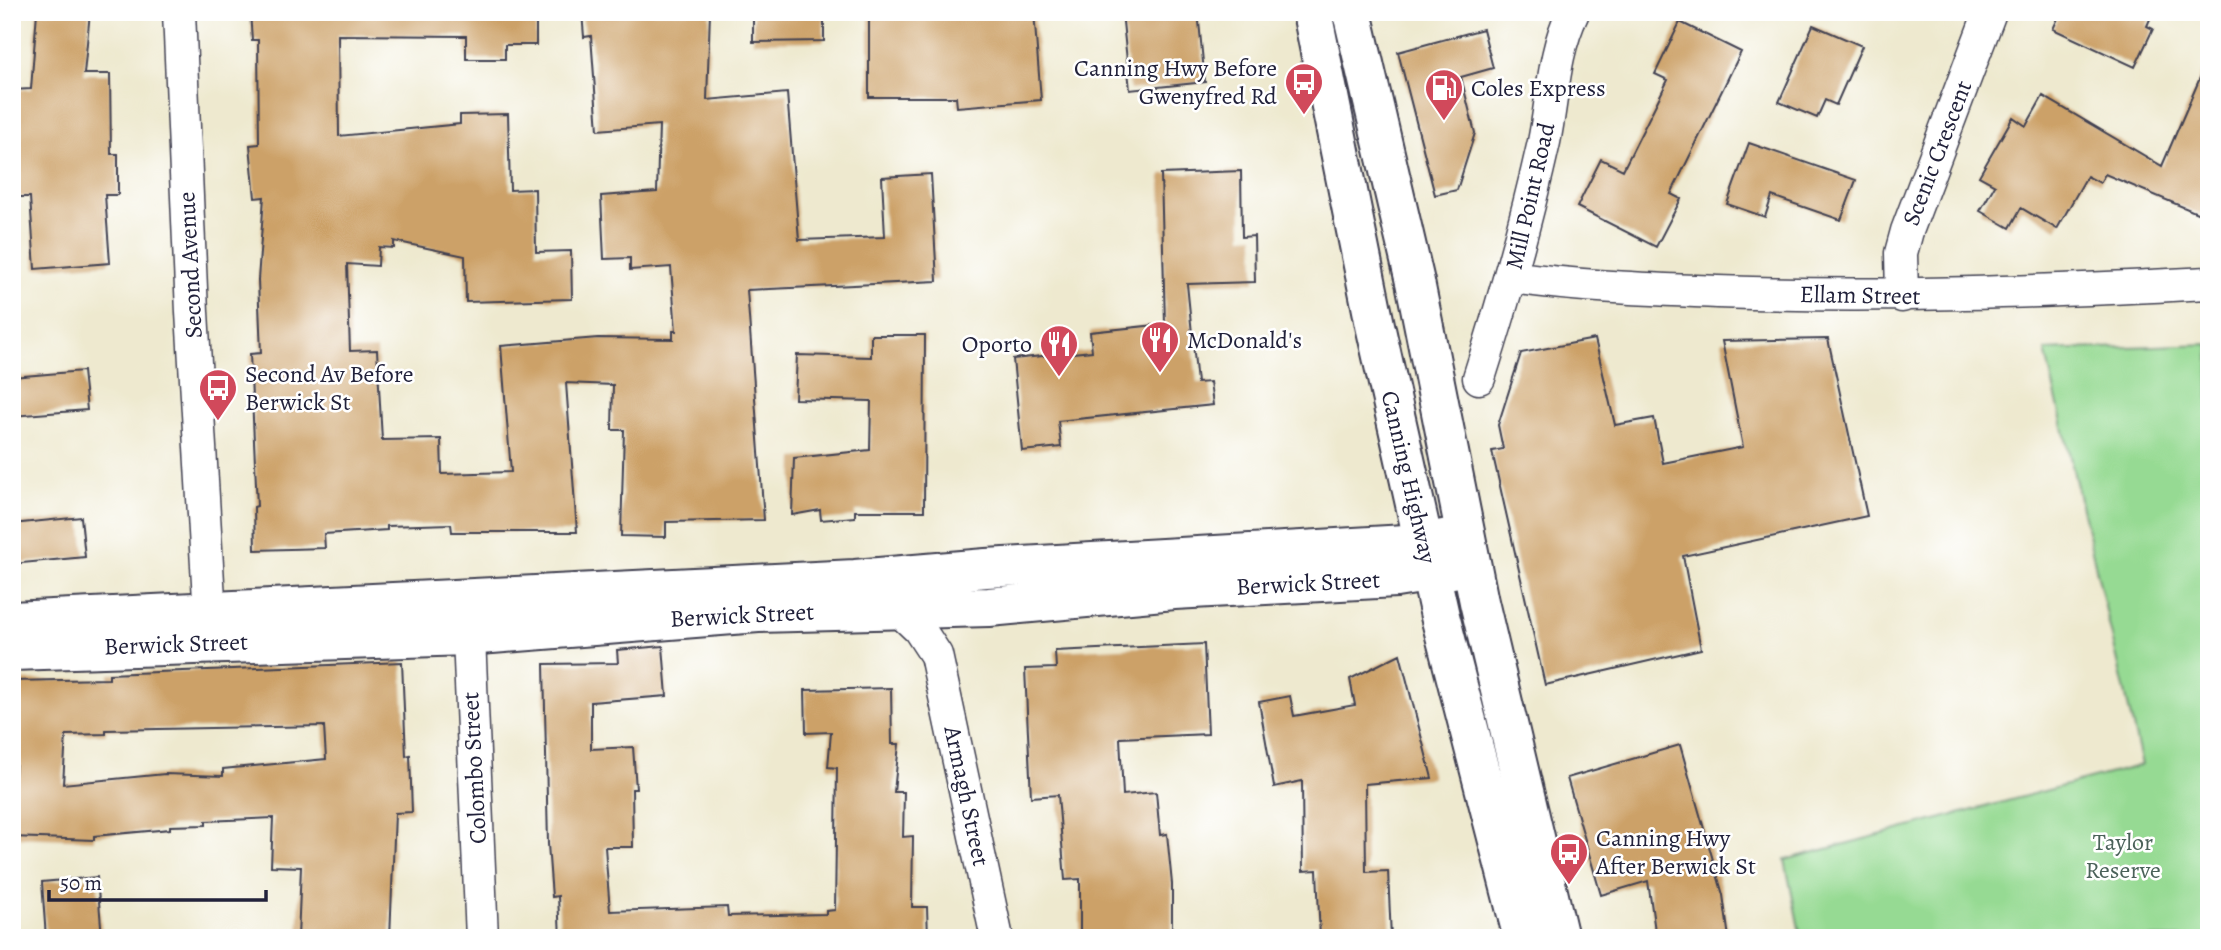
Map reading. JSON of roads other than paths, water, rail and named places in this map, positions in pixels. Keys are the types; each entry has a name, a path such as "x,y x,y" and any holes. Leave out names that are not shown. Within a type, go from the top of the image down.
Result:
{"main road":[{"name":"Canning Highway","path":"1312,12 1375,324 1426,557 1523,938"},
{"name":"Canning Highway","path":"1352,12 1415,282 1468,550 1559,938"},
{"name":"Berwick Street","path":"12,621 211,627 468,617 1426,557 1468,550"},
{"name":"Berwick Street","path":"468,617 737,614 958,607 1395,578 1426,557"},
{"name":"Berwick Street","path":"12,651 211,627"}],"street":[{"name":"Second Avenue","path":"179,12 211,627"},
{"name":"Mill Point Road","path":"1479,378 1511,277 1544,140 1557,59 1573,12"},
{"name":"Scenic Crescent","path":"1902,296 1901,253 1907,231 1990,12"},
{"name":"Ellam Street","path":"1511,277 1582,286 1902,296 2005,295 2209,283"},
{"path":"936,655 958,607"},
{"name":"Armagh Street","path":"899,610 919,629 936,655 998,938"},
{"name":"Colombo Street","path":"468,617 482,938"}],"place":[{"name":"Canning Hwy Before Gwenyfred Rd","path":"1304,116"},
{"name":"Coles Express","path":"1444,122"},
{"name":"McDonald's","path":"1160,374"},
{"name":"Oporto","path":"1059,378"},
{"name":"Second Av Before Berwick St","path":"218,422"},
{"name":"Canning Hwy After Berwick St","path":"1569,886"}],"park label":[{"name":"Taylor Reserve","path":"2123,856"}]}
